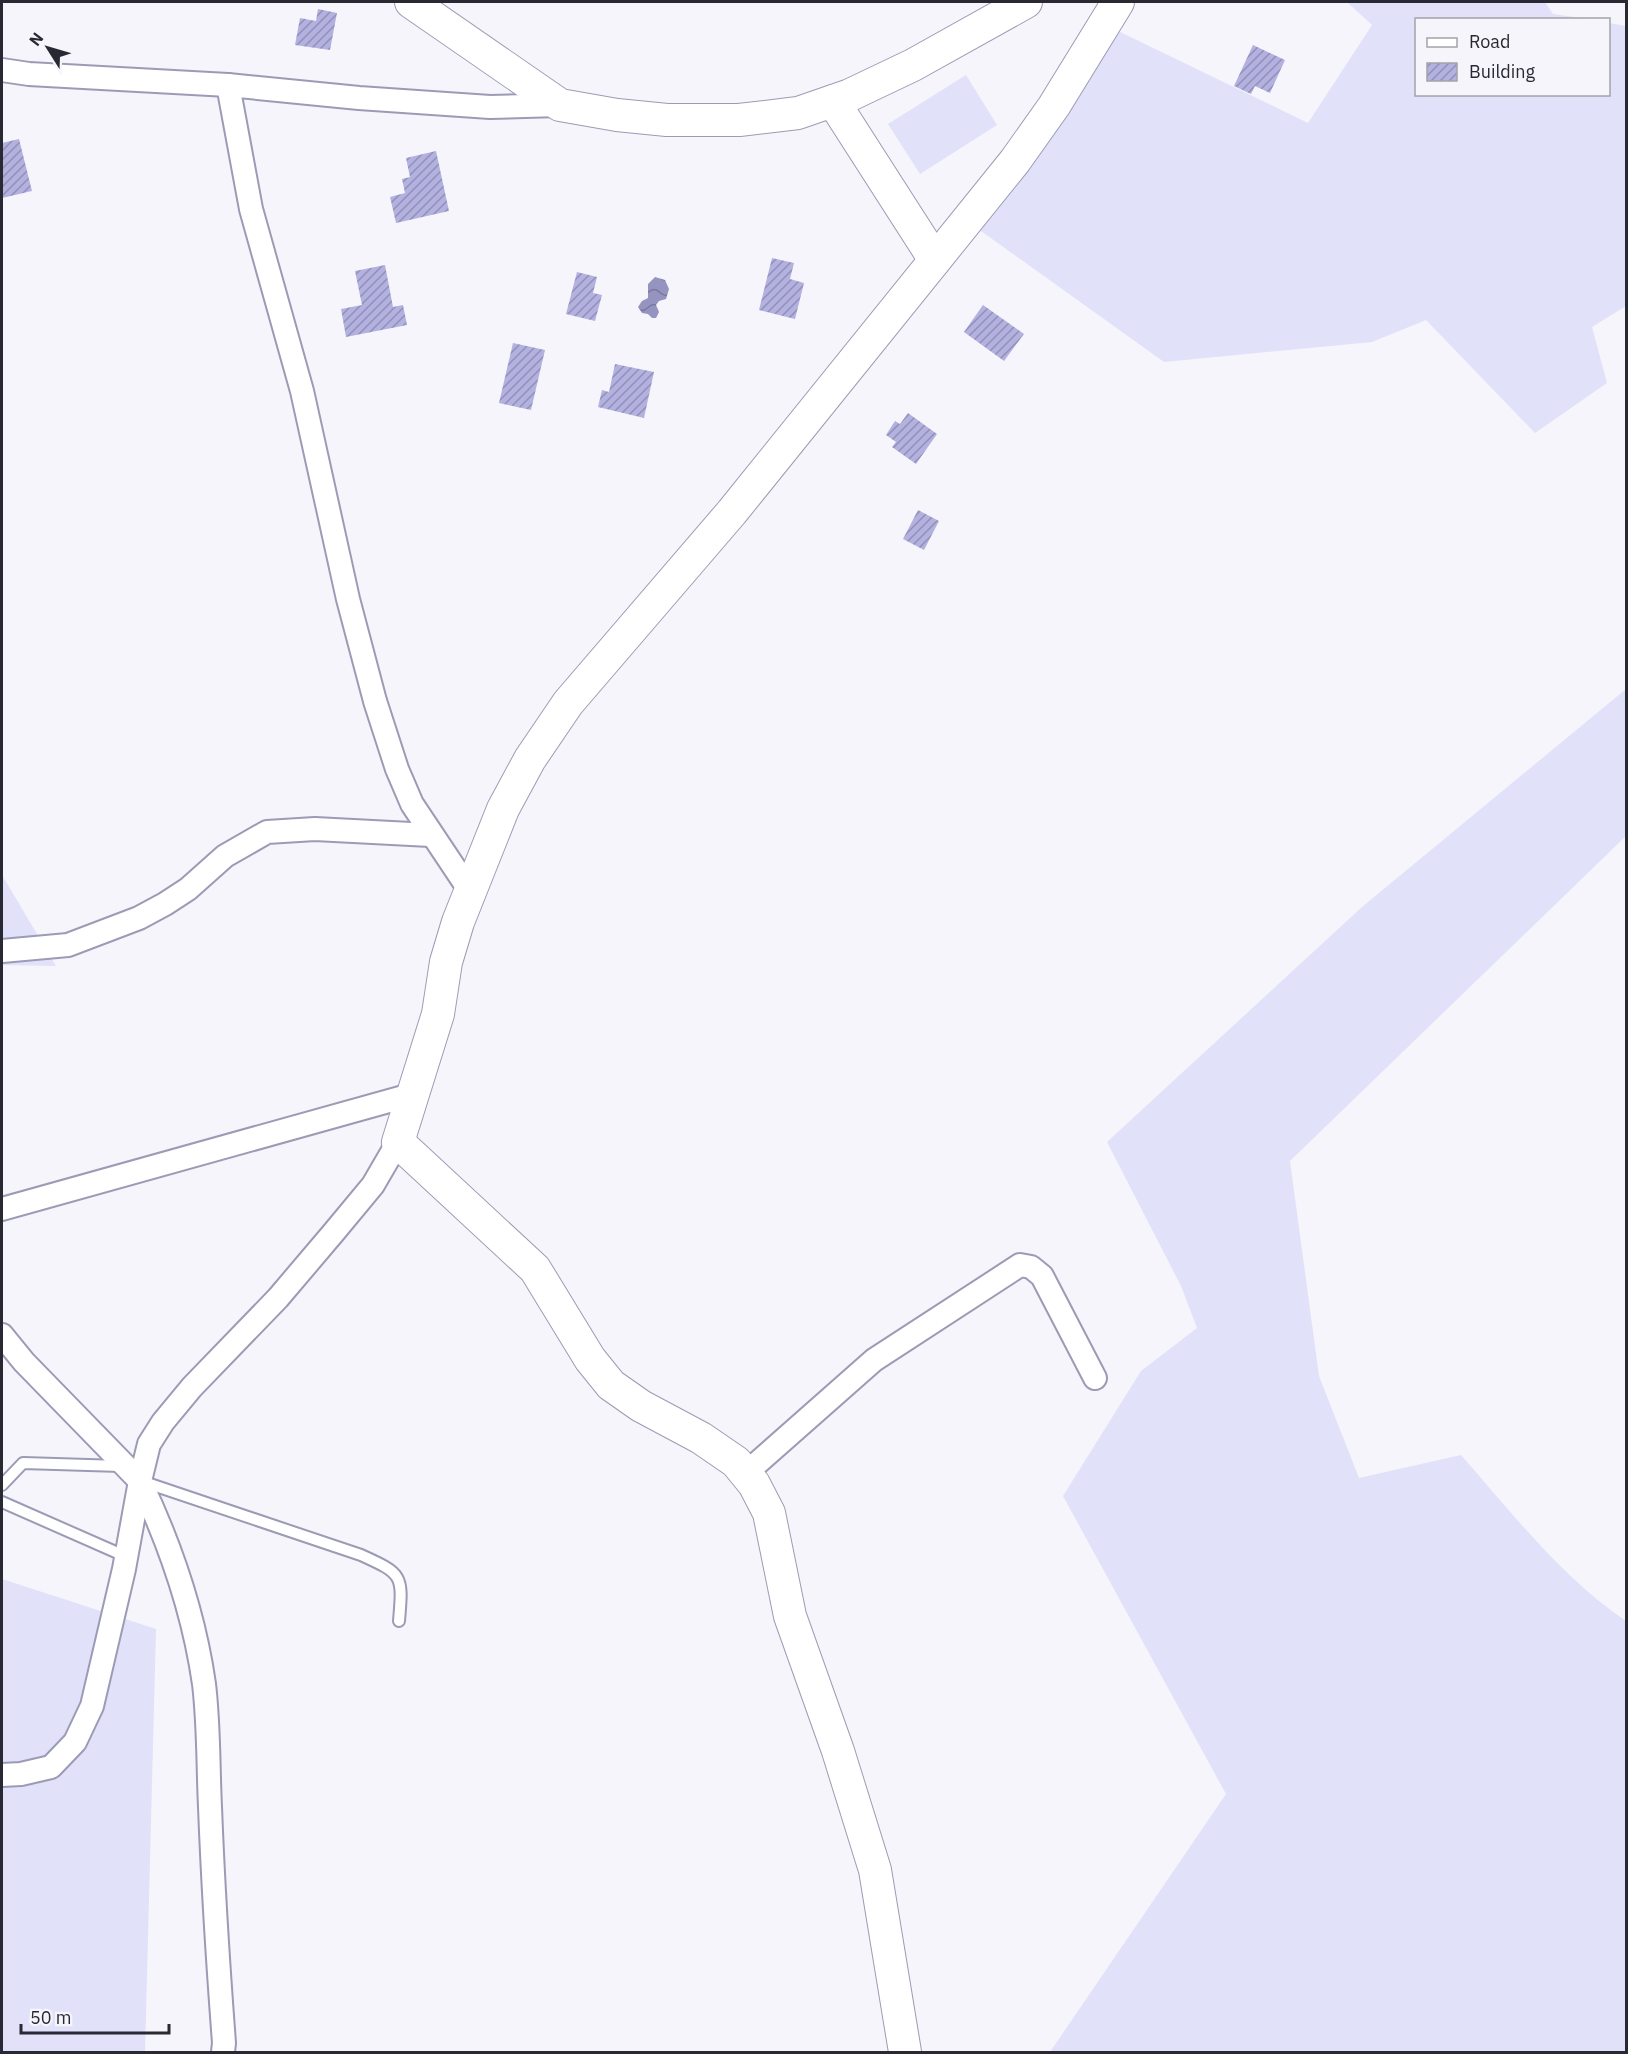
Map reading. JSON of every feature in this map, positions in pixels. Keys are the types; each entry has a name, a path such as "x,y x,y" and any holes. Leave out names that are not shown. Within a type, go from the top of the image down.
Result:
{"street":[{"path":"411,2 560,105"},
{"path":"2,70 29,74 228,85 359,98 490,107 560,105 617,115 667,120 739,120 798,113 833,101 913,65 1026,2"},
{"path":"2,1774 21,1774 51,1767 75,1742 92,1706 127,1557 132,1473 149,1444 163,1422 192,1387 278,1298 373,1185 398,1142 438,1014 446,962 458,922 503,809 530,759 568,703 732,512 1015,161 1054,106 1118,2"},
{"path":"228,85 251,209 302,391 345,587 363,656 397,769 412,804 430,835 470,891"},
{"path":"833,101 935,260"},
{"path":"2,951 68,945 139,918 188,889 225,856 267,832 315,829 430,835"},
{"path":"2,1209 414,1094"},
{"path":"398,1142 535,1269 590,1359 611,1385 641,1406 701,1438 736,1462 754,1484 769,1513 790,1616 838,1751 875,1870 905,2052"},
{"path":"746,1473 874,1360 1020,1265 1031,1267 1042,1276 1095,1378"},
{"path":"2,1335 24,1362 132,1473 151,1505 176,1571 193,1627 204,1684 209,1745 223,2052"}],"lane":[{"path":"2,1485 24,1463 132,1473 361,1555 391,1568 401,1584 399,1621"},
{"path":"2,1502 127,1557"}],"shaded area":[{"path":"1347,2 1545,2 1553,14 1582,18 1415,18 1415,96 1610,96 1610,23 1626,26 1626,306 1592,327 1607,383 1535,433 1426,320 1372,342 1164,362 974,226 1112,28 1308,123 1372,25"},
{"path":"966,75 997,125 920,174 888,124"},
{"path":"1626,689 1626,836 1290,1161 1319,1376 1359,1478 1461,1455 1559,1565 1626,1621 1626,2052 1050,2052 1226,1794 1063,1496 1141,1371 1197,1328 1181,1286 1107,1142 1362,907"},
{"path":"2,875 56,966 2,965"},
{"path":"2,1579 156,1629 145,2052 2,2052"}],"water":[{"path":"655,277 665,280 669,289 666,299 659,301 656,305 659,312 656,318 652,318 642,313 638,307 648,298 648,284"}],"building":[{"path":"318,9 337,13 330,50 295,45 300,18 316,21"},
{"path":"1253,45 1285,60 1270,93 1255,86 1251,94 1234,86"},
{"path":"19,139 32,191 2,198 2,143"},
{"path":"436,151 449,211 396,223 390,197 405,193 402,179 410,177 406,158"},
{"path":"772,258 794,263 790,279 804,283 795,319 759,310"},
{"path":"385,265 393,307 403,305 407,325 346,337 341,309 362,305 355,271"},
{"path":"577,272 597,277 593,293 602,295 595,321 566,314"},
{"path":"983,305 1024,334 1004,361 964,332"},
{"path":"513,343 545,350 531,410 499,403"},
{"path":"615,364 654,372 644,418 598,407 602,390 609,392"},
{"path":"908,413 937,434 916,464 892,447 896,442 886,435 895,421 900,424"},
{"path":"918,510 939,521 924,550 903,539"}]}
